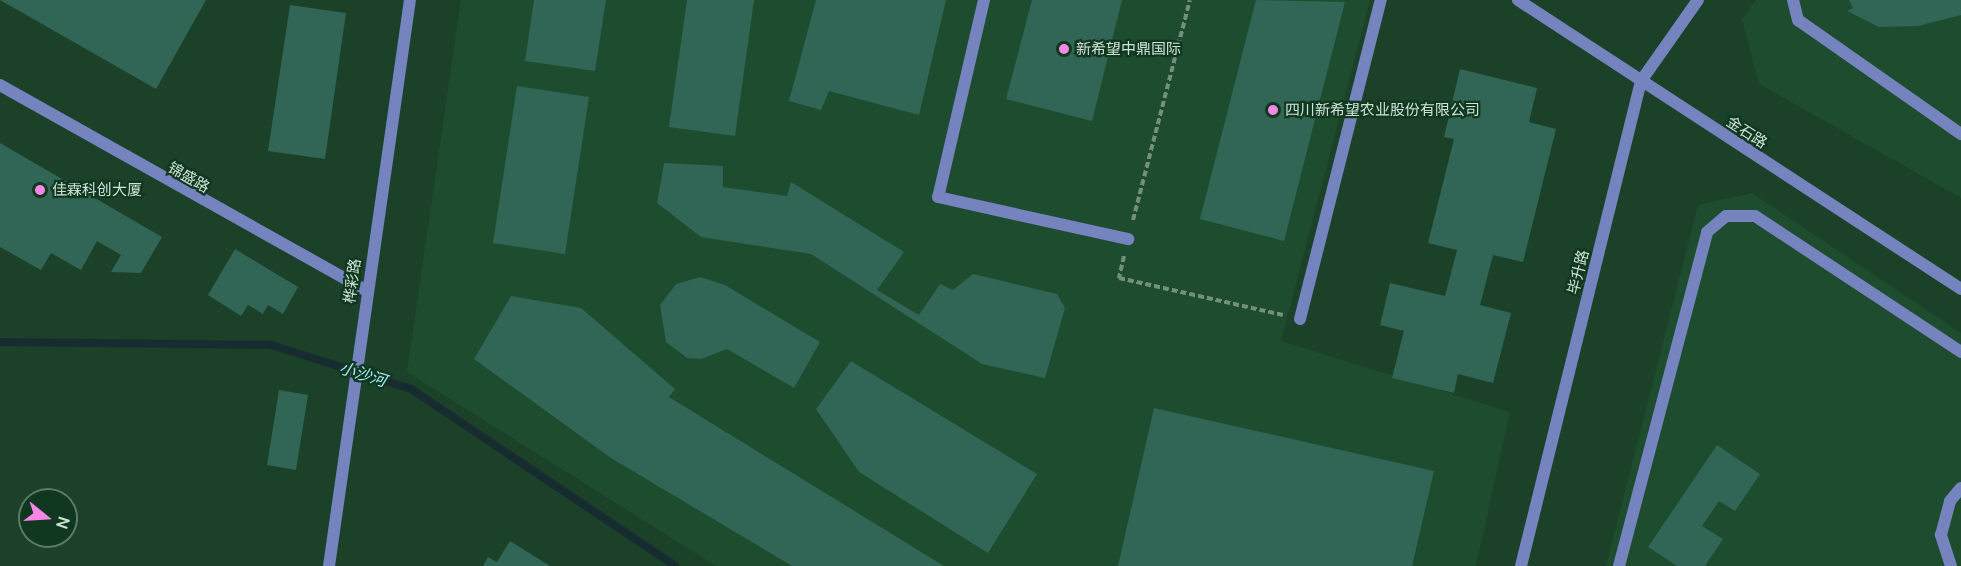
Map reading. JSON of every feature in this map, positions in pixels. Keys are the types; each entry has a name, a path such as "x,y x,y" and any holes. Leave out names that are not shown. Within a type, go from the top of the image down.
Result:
{"street":[{"name":"桦彩路","path":"329,566 366,290 410,0"},
{"path":"984,0 938,197 1128,239"},
{"path":"1300,319 1381,0"},
{"name":"金石路","path":"1518,0 1961,289"},
{"name":"毕升路","path":"1521,566 1641,81 1698,0"},
{"path":"1793,0 1798,20 1961,134"},
{"name":"锦盛路","path":"0,85 366,290"},
{"path":"1619,566 1707,232 1726,216 1755,216 1961,352"},
{"path":"1951,566 1941,535 1950,501 1961,488"}],"path":[{"path":"1190,0 1119,278 1300,319"}],"shaded area":[{"path":"461,0 1370,0 1281,341 1510,412 1476,566 716,566 407,372"},
{"path":"1756,0 1961,0 1961,198 1759,84 1742,19"},
{"path":"1752,193 1961,333 1961,566 1606,566 1698,205"}],"building":[{"path":"0,0 206,0 156,89"},
{"path":"534,0 606,0 595,71 525,61"},
{"path":"687,0 754,0 735,136 669,127"},
{"path":"816,0 946,0 919,115 829,91 821,110 789,101"},
{"name":"新希望中鼎国际","path":"1032,0 1122,0 1092,121 1006,99"},
{"name":"四川新希望农业股份有限公司","path":"1256,0 1345,2 1284,241 1200,219"},
{"path":"1849,0 1961,0 1961,15 1918,26 1879,27 1847,11 1853,8"},
{"path":"290,5 346,13 325,159 268,151"},
{"path":"1460,69 1537,88 1529,122 1556,129 1523,262 1493,255 1480,305 1511,313 1493,383 1458,374 1454,393 1392,378 1404,331 1380,325 1390,283 1445,296 1457,250 1428,243 1454,139 1444,137"},
{"path":"517,86 589,97 565,254 493,243"},
{"name":"佳霖科创大厦","path":"0,143 162,237 141,273 111,272 121,255 97,241 81,270 51,253 41,270 0,247"},
{"path":"664,163 723,166 723,187 787,196 791,182 904,252 877,290 919,315 940,284 953,290 973,274 1057,294 1065,308 1045,378 982,364 811,254 701,237 657,203"},
{"path":"235,249 298,287 283,314 268,305 263,314 248,305 241,316 208,295"},
{"path":"700,277 725,285 820,342 794,388 727,349 701,359 687,358 666,342 660,305 676,284"},
{"path":"511,296 581,308 675,389 669,397 944,566 792,566 611,458 474,359"},
{"path":"851,361 1037,474 988,553 859,472 816,409"},
{"path":"279,390 308,395 296,470 267,465"},
{"path":"1154,408 1434,471 1412,566 1118,566"},
{"path":"1717,445 1760,474 1735,511 1719,501 1702,526 1723,539 1705,566 1677,566 1648,547"},
{"path":"510,541 550,566 483,566 488,557 497,562"}],"waterway":[{"name":"小沙河","path":"0,342 271,345 411,389 675,566"}],"place":[{"name":"新希望中鼎国际","path":"1064,49"},
{"name":"四川新希望农业股份有限公司","path":"1273,110"},
{"name":"佳霖科创大厦","path":"40,190"}]}
